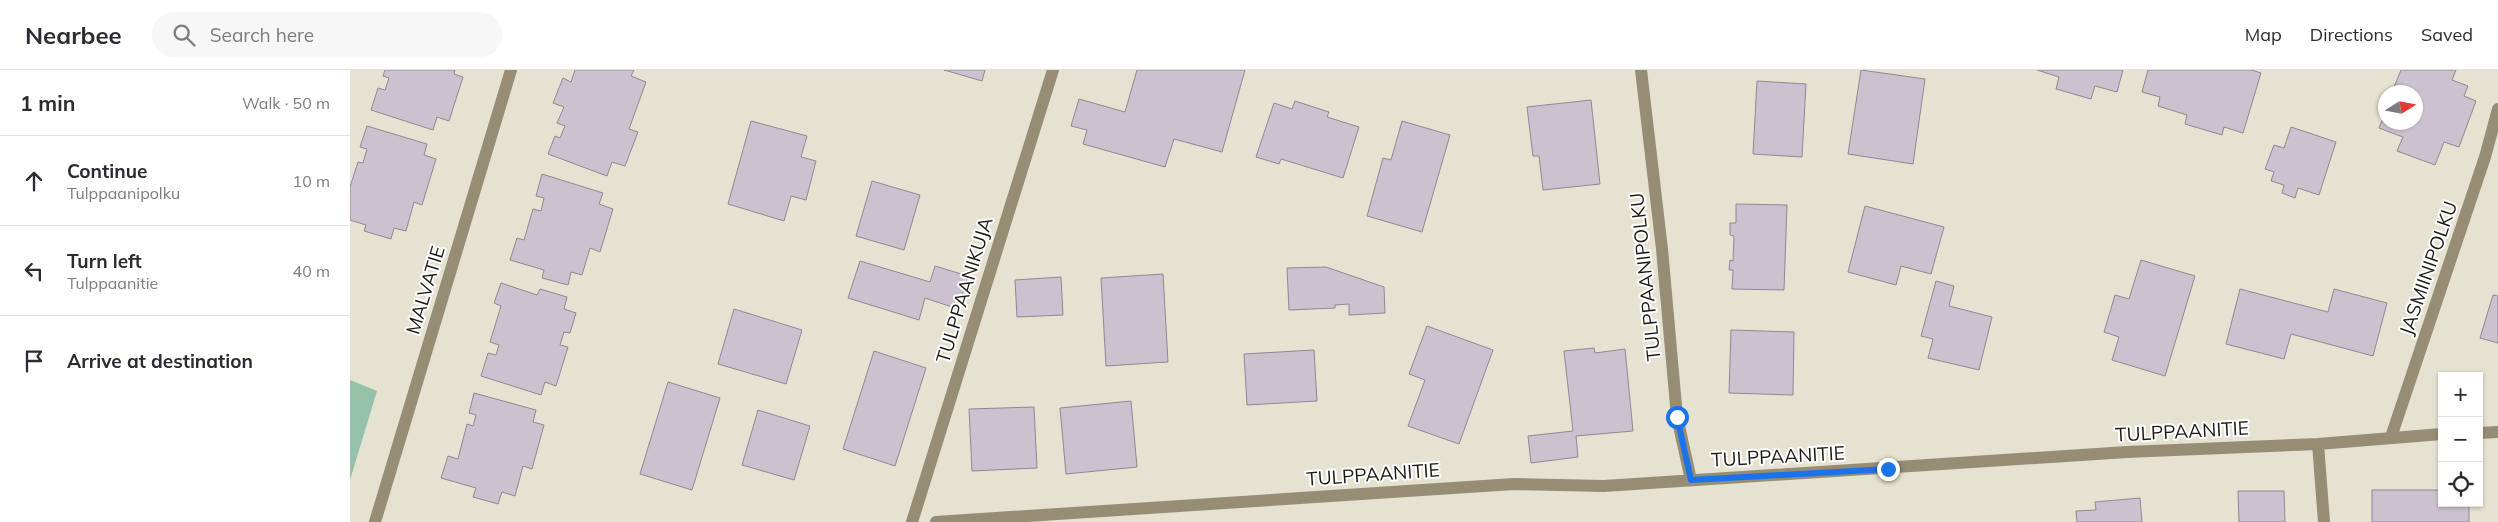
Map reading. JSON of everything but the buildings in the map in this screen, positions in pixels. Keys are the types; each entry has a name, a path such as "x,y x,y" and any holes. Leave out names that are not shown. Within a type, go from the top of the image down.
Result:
{"street":[{"name":"MALVATIE","path":"375,522 511,70"},
{"name":"TULPPAANIKUJA","path":"912,522 1052,70"},
{"name":"TULPPAANIPOLKU","path":"1641,70 1662,249 1677,417 1691,480"},
{"name":"JASMIINIPOLKU","path":"2391,437 2486,157 2498,109"},
{"path":"2483,432 2498,432"},
{"name":"TULPPAANITIE","path":"936,522 1514,484 1604,486 2127,452 2318,444 2438,434"},
{"path":"2318,444 2324,522"}],"green space":[{"path":"350,380 377,391 350,480"}],"route":[{"path":"1677,417 1691,480 1888,469"}]}
